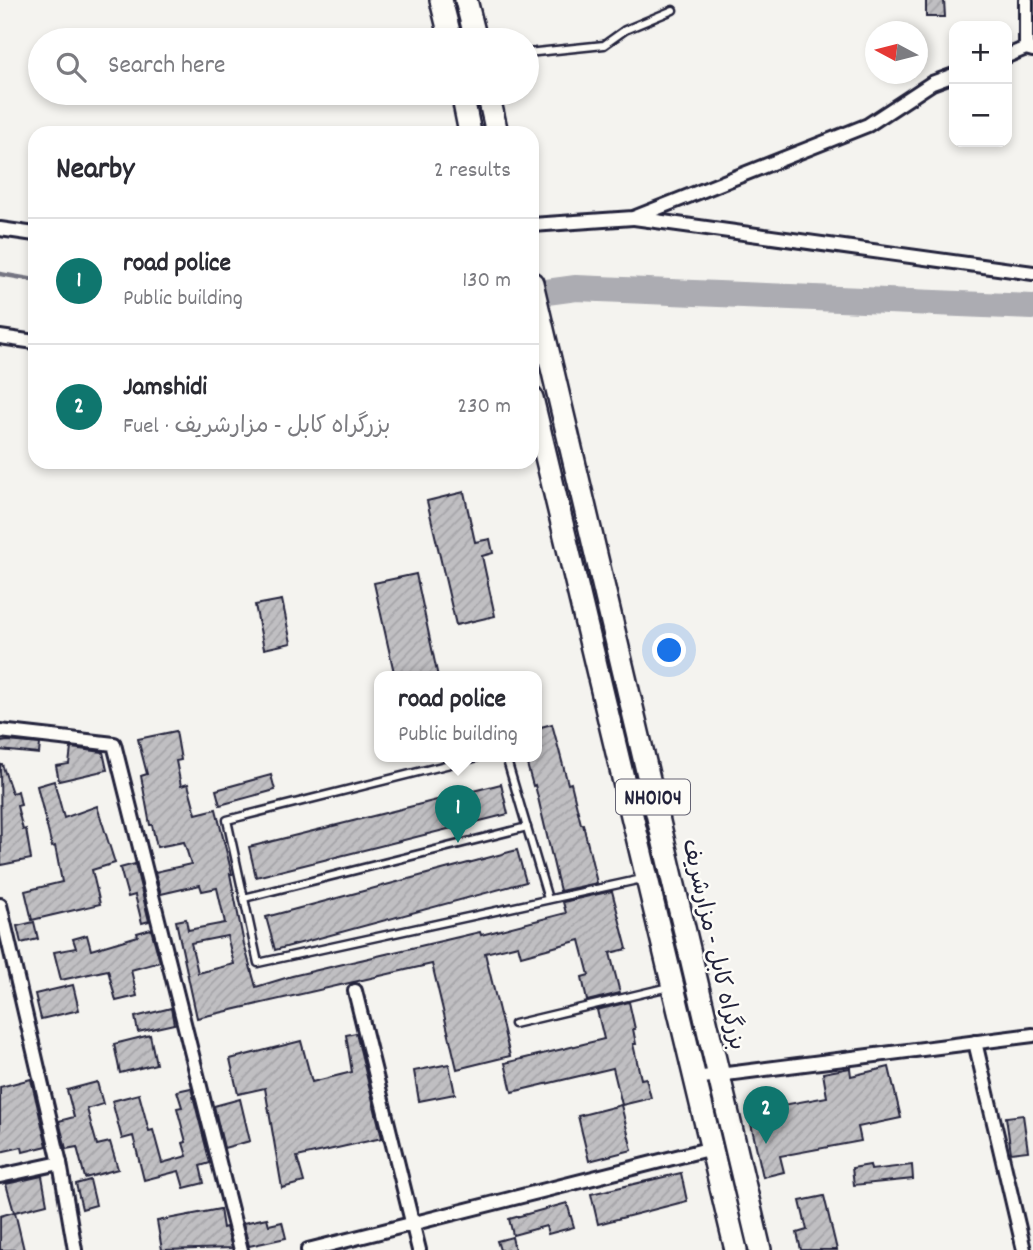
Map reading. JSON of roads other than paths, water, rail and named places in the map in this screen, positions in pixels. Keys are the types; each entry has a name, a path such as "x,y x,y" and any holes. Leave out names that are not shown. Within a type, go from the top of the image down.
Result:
{"highway":[{"path":"441,0 448,28"},
{"path":"466,0 473,28"},
{"path":"464,105 469,126"},
{"path":"491,105 495,126"},
{"name":"بزرگراه کابل - مزارشریف","path":"539,314 760,1250"},
{"name":"NH0104","path":"539,427 736,1250"}],"street":[{"path":"1012,54 1030,49 1026,0"},
{"path":"634,218 868,125 932,83 949,77"},
{"path":"539,225 634,218 1033,273"},
{"path":"0,229 28,233"},
{"path":"0,337 28,341"},
{"path":"0,731 114,744 241,1250"},
{"path":"0,905 60,1163 75,1250"},
{"path":"355,991 419,1250"},
{"path":"695,1078 1033,1035"},
{"path":"975,1042 1024,1250"},
{"path":"308,1250 712,1148"},
{"path":"0,1176 60,1163"}],"lane":[{"path":"539,52 604,45 625,30 673,10"},
{"path":"458,762 228,820 258,963 647,877"},
{"path":"508,762 548,899"},
{"path":"244,898 527,827"},
{"path":"514,1024 673,986"}],"waterway":[{"path":"0,274 28,279"},
{"path":"539,293 576,288 1033,307"}],"place":[{"name":"road police","path":"458,843"},
{"name":"Jamshidi","path":"766,1144"}]}
